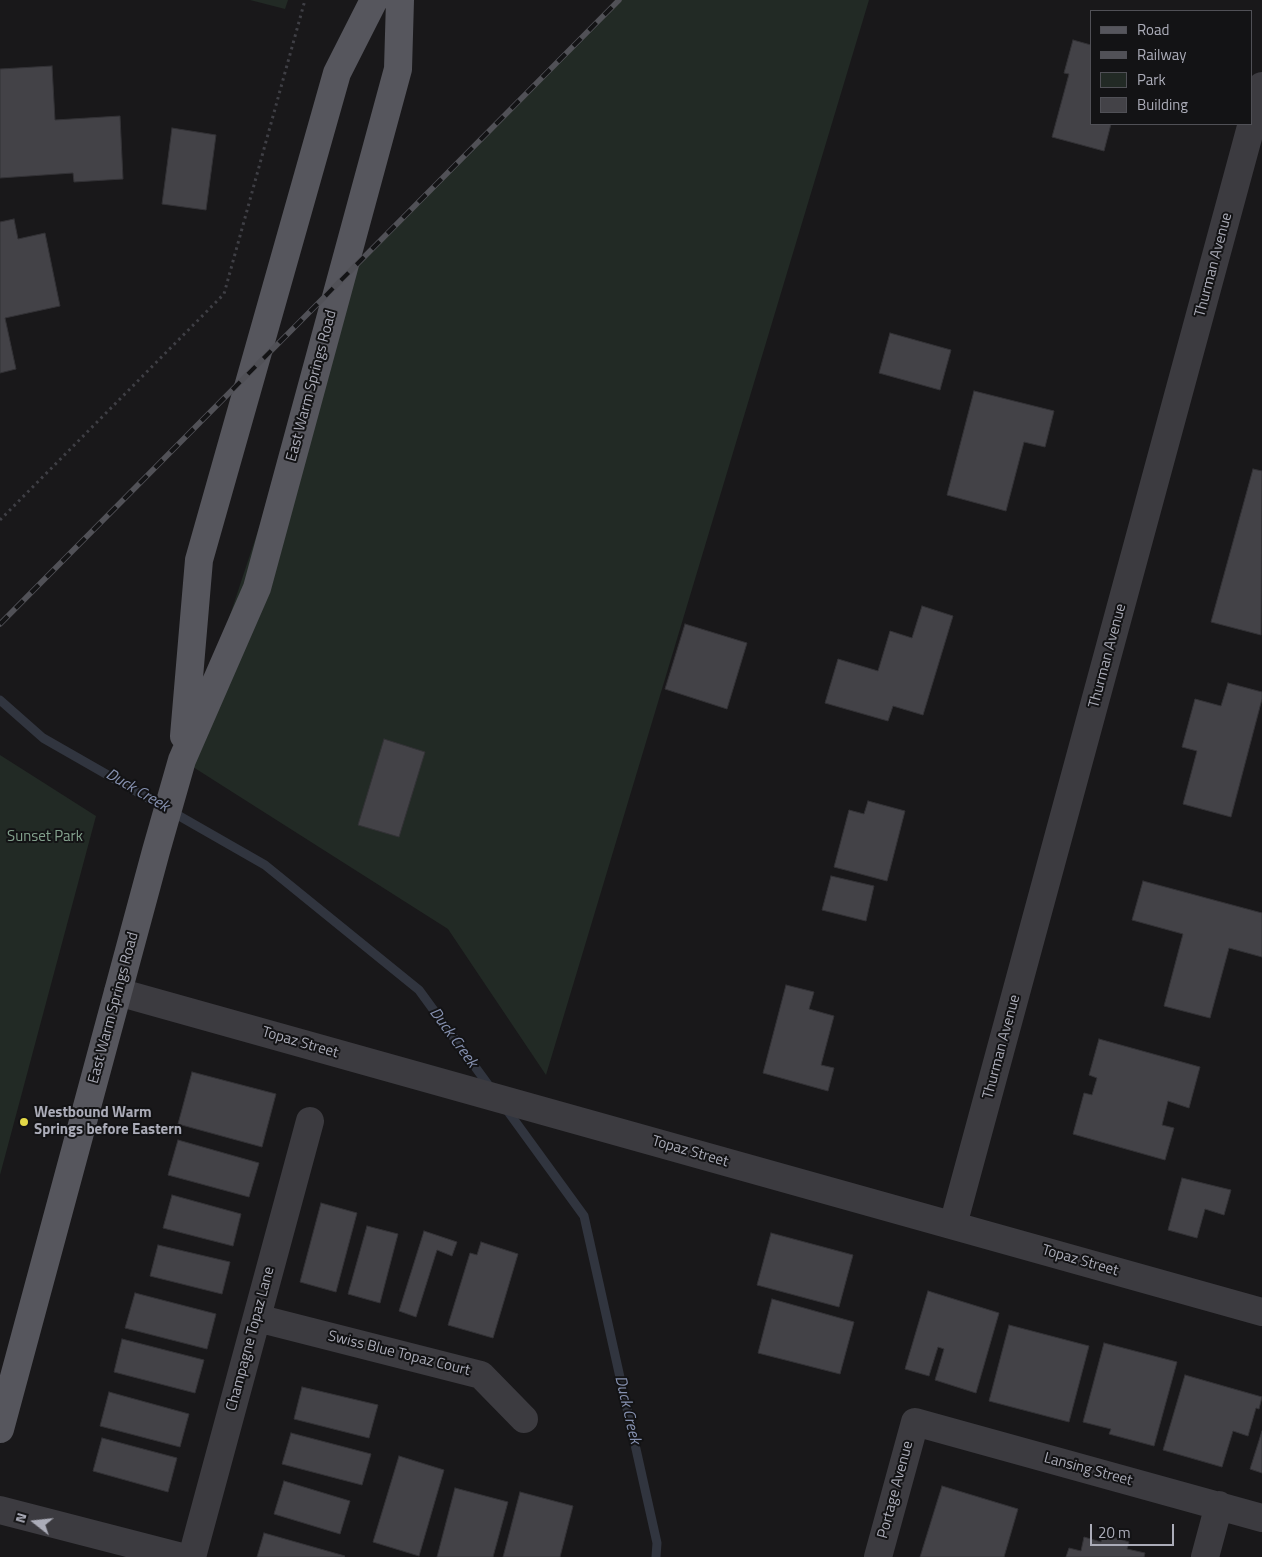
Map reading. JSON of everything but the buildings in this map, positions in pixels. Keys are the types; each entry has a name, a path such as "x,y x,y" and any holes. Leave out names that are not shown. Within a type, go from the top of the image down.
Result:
{"main road":[{"name":"East Warm Springs Road","path":"182,760 199,560 337,73 374,0"},
{"name":"East Warm Springs Road","path":"0,1429 6,1380 118,992 182,760 257,588 398,69 400,0"}],"street":[{"name":"Thurman Avenue","path":"1252,123 1262,86"},
{"name":"Thurman Avenue","path":"953,1225 1251,125"},
{"name":"Topaz Street","path":"118,992 1262,1312"},
{"name":"Champagne Topaz Lane","path":"192,1557 310,1121"},
{"name":"Swiss Blue Topaz Court","path":"257,1318 481,1375 524,1420"},
{"name":"Lansing Street","path":"914,1422 1262,1518"},
{"name":"Portage Avenue","path":"878,1557 914,1422"},
{"path":"1205,1557 1219,1506"},
{"path":"0,1510 182,1557"}],"path":[{"path":"0,520 224,294 305,0"}],"green space":[{"path":"250,0 288,0 285,9"},
{"path":"619,0 869,0 546,1075 448,929 182,760 341,280"},
{"name":"Sunset Park","path":"0,755 96,816 0,1175"}],"waterway":[{"name":"Duck Creek","path":"0,700 43,738 265,865 419,990 492,1090"},
{"name":"Duck Creek","path":"504,1106 584,1216 657,1543 656,1557"}],"railway":[{"path":"0,624 619,0"}],"place":[{"name":"Westbound Warm Springs before Eastern","path":"24,1122"}]}
